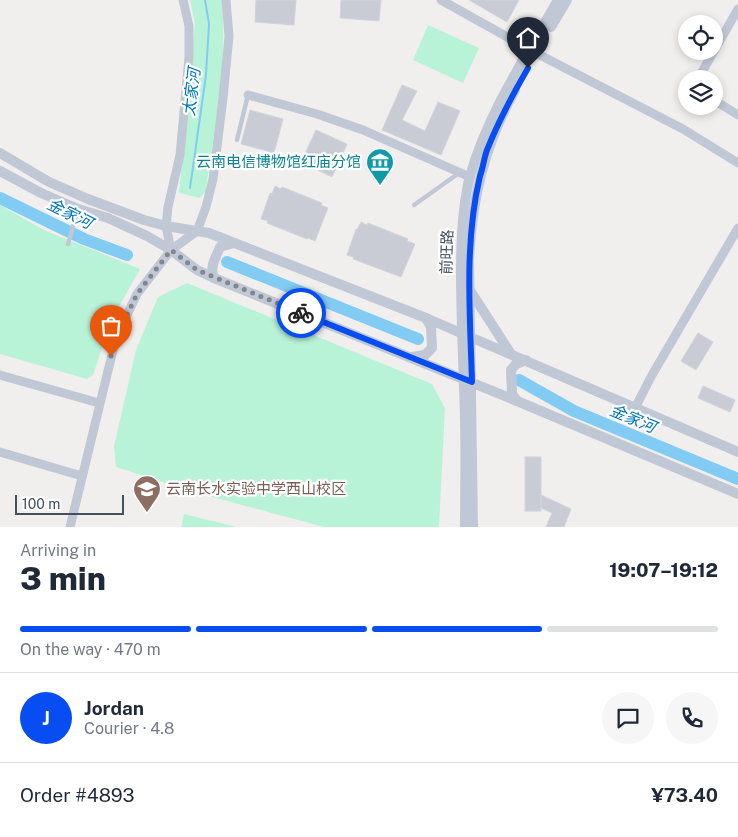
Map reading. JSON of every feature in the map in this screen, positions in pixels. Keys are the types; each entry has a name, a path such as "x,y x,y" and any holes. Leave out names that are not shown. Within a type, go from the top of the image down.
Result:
{"street":[{"path":"171,250 166,226 168,207 180,155 188,57 189,26 183,0"},
{"path":"70,527 116,338 137,294 171,250 197,231 206,207 214,170 229,36 226,0"},
{"path":"441,0 533,52 683,129 738,163"},
{"name":"前旺路","path":"466,335 470,291 471,225 476,193 487,152 558,0"},
{"name":"前旺路","path":"473,527 461,248 464,211 470,177 482,141 499,105 567,0"},
{"path":"703,70 738,9"},
{"path":"248,95 317,114 363,130 470,177"},
{"path":"723,106 738,115"},
{"path":"0,153 57,185 144,220 166,226 210,233 426,318 738,452"},
{"path":"0,170 41,193 78,210 108,218 147,236 171,250 197,270 214,278 517,400 738,494"},
{"path":"635,408 652,375 738,228"},
{"path":"214,278 211,272 220,247 234,243"},
{"path":"470,291 511,354"},
{"path":"411,357 425,355 432,348 431,327 426,318"},
{"path":"517,400 512,394 511,370 516,364 526,360"},
{"path":"0,375 100,403"},
{"name":"前旺路","path":"465,527 467,380"},
{"path":"0,452 82,476"}],"lane":[{"path":"236,140 248,95"},
{"path":"414,205 460,173"},
{"path":"68,244 78,210"}],"green space":[{"path":"190,0 222,0 222,72 206,191 200,198 179,193 195,24"},
{"path":"428,25 479,48 463,83 413,60"},
{"path":"0,205 44,230 140,269 111,321 93,375 87,379 0,354"},
{"path":"187,283 432,384 445,408 439,527 324,527 190,491 116,467 114,446 136,350 158,297"},
{"path":"184,514 237,527 181,527"}],"building":[{"path":"256,0 296,0 294,25 255,22"},
{"path":"341,0 381,0 379,21 340,18"},
{"path":"469,0 519,0 507,22"},
{"path":"402,85 417,91 402,120 425,131 438,102 460,111 441,155 382,130"},
{"path":"250,110 283,119 274,153 241,144"},
{"path":"316,130 347,144 332,177 301,162"},
{"path":"275,186 322,203 321,205 328,208 315,241 261,219 270,193 272,194"},
{"path":"361,222 408,239 407,241 415,244 401,277 347,255 356,229"},
{"path":"698,333 713,342 696,370 681,361"},
{"path":"703,386 735,400 730,412 698,398"},
{"path":"525,457 541,457 541,511 525,511"},
{"path":"541,495 571,509 564,527 546,527 552,513 541,508"}],"waterway":[{"name":"太家河","path":"190,188 206,75 209,24 205,0"},
{"name":"金家河","path":"0,198 84,239 127,255"},
{"name":"金家河","path":"227,262 418,339"},
{"name":"金家河","path":"519,380 574,411 738,479"}],"way so far":[{"path":"111,356 116,338 137,294 171,250 197,270 301,313"}],"place":[{"name":"云南电信博物馆红庙分馆","path":"380,186"},
{"name":"云南长水实验中学西山校区","path":"147,513"}],"route":[{"path":"301,313 472,382 470,260 471,225 476,193 487,152 512,96 528,68"}]}
